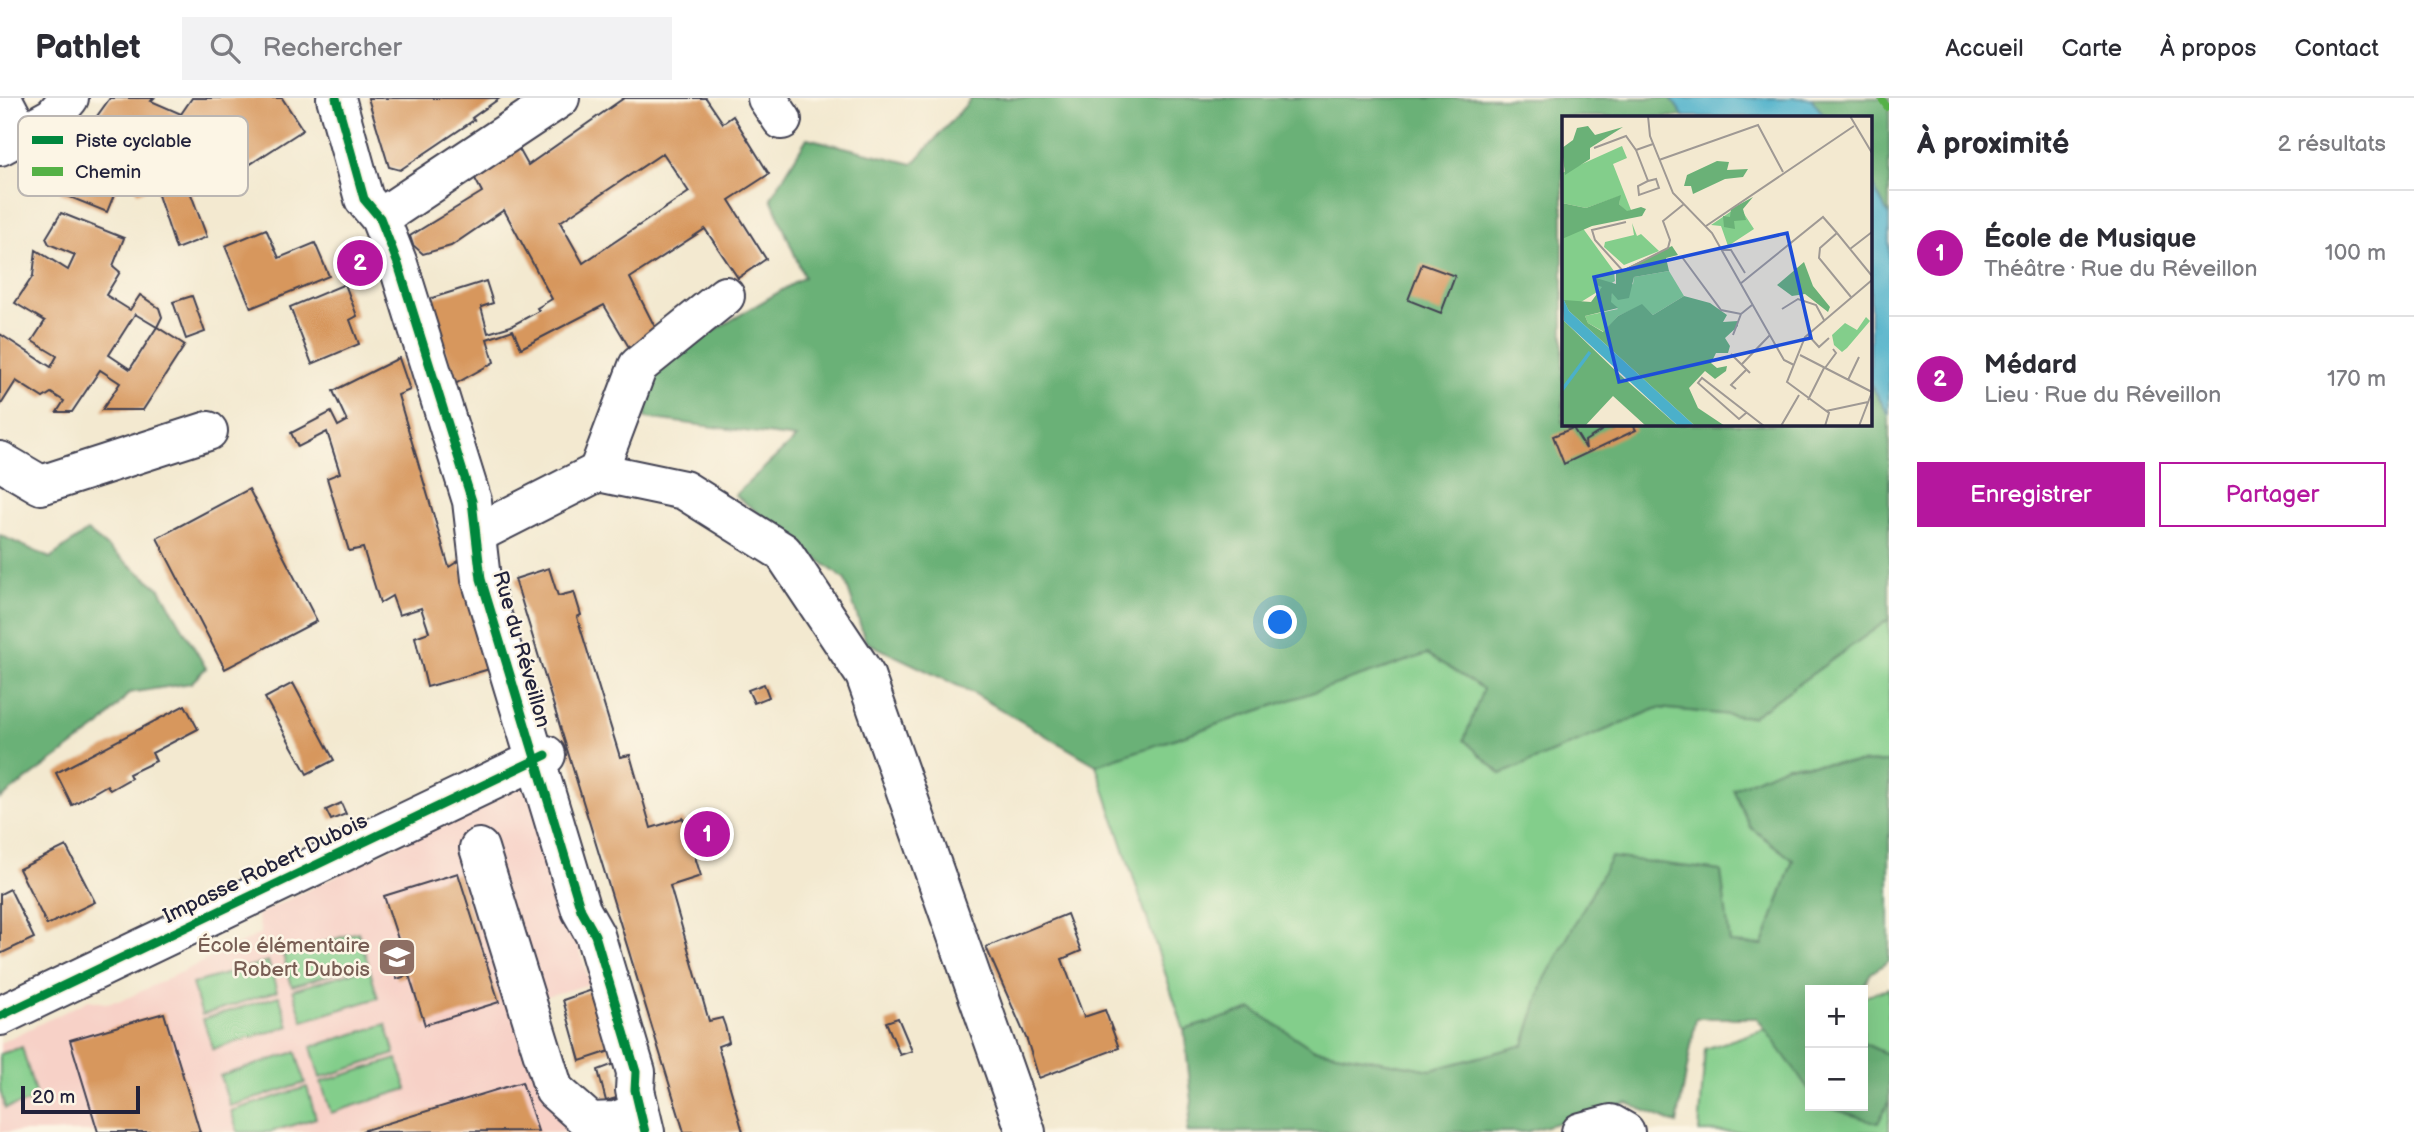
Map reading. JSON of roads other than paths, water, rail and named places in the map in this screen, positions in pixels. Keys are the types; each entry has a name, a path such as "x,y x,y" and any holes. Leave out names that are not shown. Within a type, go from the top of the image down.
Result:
{"street":[{"path":"2,98 10,140"},
{"path":"54,116 69,98"},
{"name":"Rue du Réveillon","path":"336,98 364,199 380,218 398,264 472,501 481,579 541,756 581,911 595,935 636,1072 635,1090 642,1122"},
{"path":"380,218 560,98"},
{"path":"598,472 638,366 724,296"},
{"path":"0,461 41,485 208,431"},
{"path":"476,534 598,472 684,490 783,552 865,675 1026,1132"},
{"name":"Impasse Robert Dubois","path":"0,1016 541,756"},
{"path":"479,848 554,1090 590,1122 642,1122"},
{"path":"1581,1132 1611,1124 1625,1132"}],"water":[{"path":"1671,98 1811,98 1824,116 1683,116"},
{"path":"1871,182 1889,216 1889,415 1871,385"}],"place":[{"name":"Médard","path":"360,263"},
{"name":"École de Musique","path":"707,834"},
{"name":"École élémentaire Robert Dubois","path":"397,957"}]}
